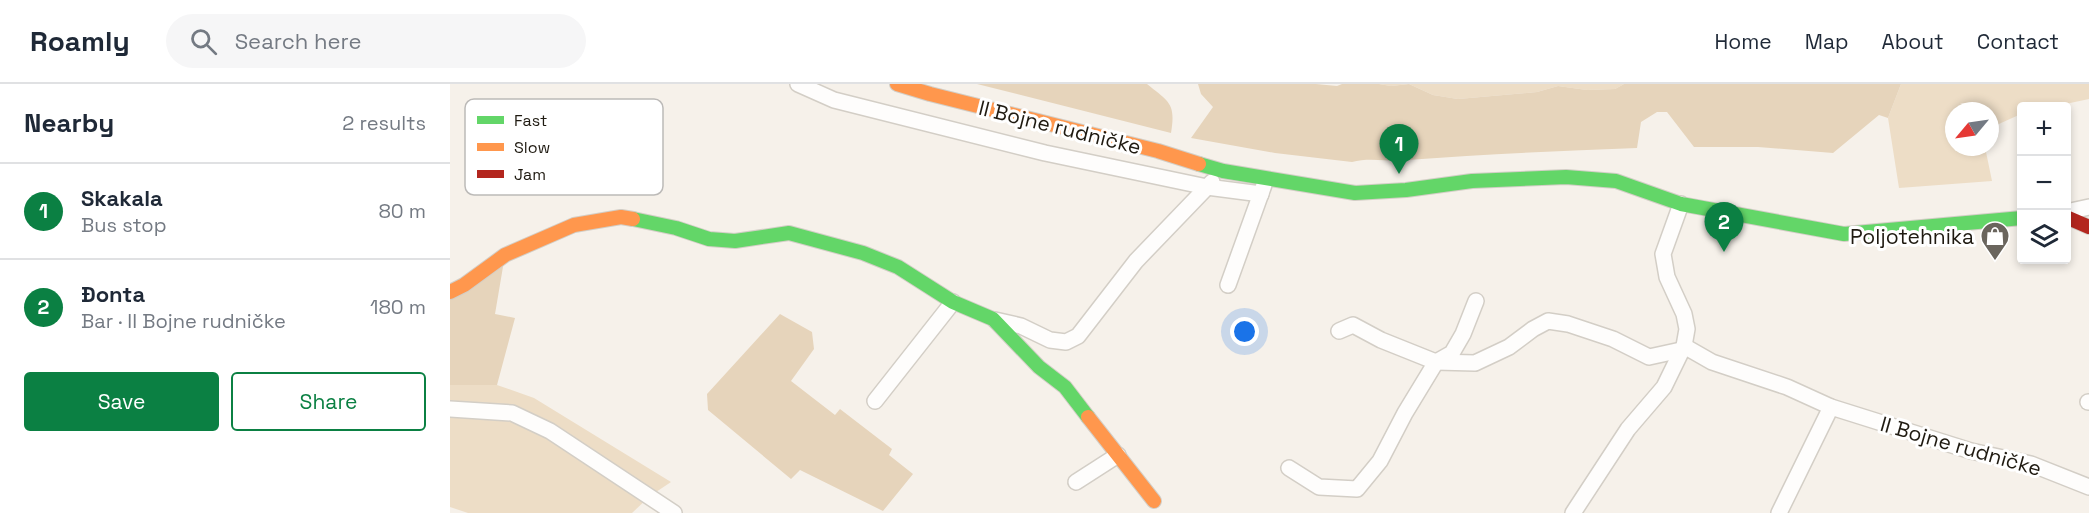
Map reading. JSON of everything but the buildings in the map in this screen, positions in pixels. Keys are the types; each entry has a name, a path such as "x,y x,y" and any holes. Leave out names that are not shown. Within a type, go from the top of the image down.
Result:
{"street":[{"path":"798,84 834,100 1045,153 1207,187 1261,194"},
{"name":"II Bojne rudničke","path":"897,84 1158,151 1223,171 1355,193 1406,190 1472,181 1566,177 1616,181 1681,204 1844,234 2017,218"},
{"path":"450,292 464,285 505,255 574,225 621,217 676,228 709,239 735,241 789,233 863,253 898,267 952,302 993,319 1021,326 1050,340 1066,342 1078,336 1136,261 1223,171"},
{"path":"1228,285 1268,177"},
{"path":"1573,513 1628,429 1664,387 1682,348 1687,329 1684,314 1667,277 1663,254 1681,204"},
{"path":"2071,211 2089,207"},
{"path":"2071,219 2089,226"},
{"path":"1288,468 1319,487 1357,489 1380,461 1405,413 1436,362 1452,353 1463,334 1476,301"},
{"path":"875,401 952,302"},
{"path":"993,319 1039,367 1065,387 1154,501"},
{"path":"1339,331 1353,325 1381,340 1436,362 1475,363 1509,347 1548,321 1568,324 1604,336 1649,357 1682,348"},
{"name":"II Bojne rudničke","path":"1682,348 1712,362 1787,387 1831,407 1971,451 2031,464 2089,487"},
{"path":"1779,513 1831,407"},
{"path":"450,409 512,413 550,431 674,513"},
{"path":"1077,482 1118,455"}],"shaded area":[{"path":"977,84 1147,84 1169,104 1172,115 1171,133"},
{"path":"1198,84 1337,86 1379,84 1391,86 1409,84 1433,95 1458,99 1537,92 1558,86 1587,90 1615,89 1624,84 1901,84 1888,118 1879,115 1833,153 1758,147 1694,147 1667,112 1657,112 1641,122 1637,148 1352,162 1275,153 1191,138 1213,107 1201,94"},
{"path":"1379,84 1409,84 1391,86"},
{"path":"1409,84 1624,84 1615,89 1587,90 1558,86 1537,92 1458,99 1433,95"},
{"path":"1901,84 2089,84 2089,99 2071,103 2017,102 2017,116 1999,124 1999,102 1945,102 1945,156 1987,156 1992,181 1899,188 1888,118"},
{"path":"505,255 495,314 515,318 497,385 450,385 450,292"},
{"path":"780,314 812,332 814,349 791,381 835,415 840,409 892,449 889,455 913,474 883,511 800,470 791,479 708,410 707,394"},
{"path":"450,385 497,385 534,398 671,482 650,496 632,513 468,513 450,507"}],"traffic: fast":[{"path":"1199,164 1223,171 1355,193 1406,190 1472,181 1566,177 1616,181 1681,204 1844,234 2017,218"},
{"path":"633,219 676,228 709,239 735,241 789,233 863,253 898,267 953,302 993,319 1039,367 1065,387 1088,417"}],"traffic: slow":[{"path":"897,84 1158,151 1199,164"},
{"path":"450,292 464,285 505,255 574,225 621,217 633,219"},
{"path":"1088,417 1154,501"}],"traffic: jam":[{"path":"2071,219 2089,227"}],"place":[{"name":"Skakala","path":"1399,174"},
{"name":"Đonta","path":"1724,252"},
{"name":"Poljotehnika","path":"1995,262"}]}
